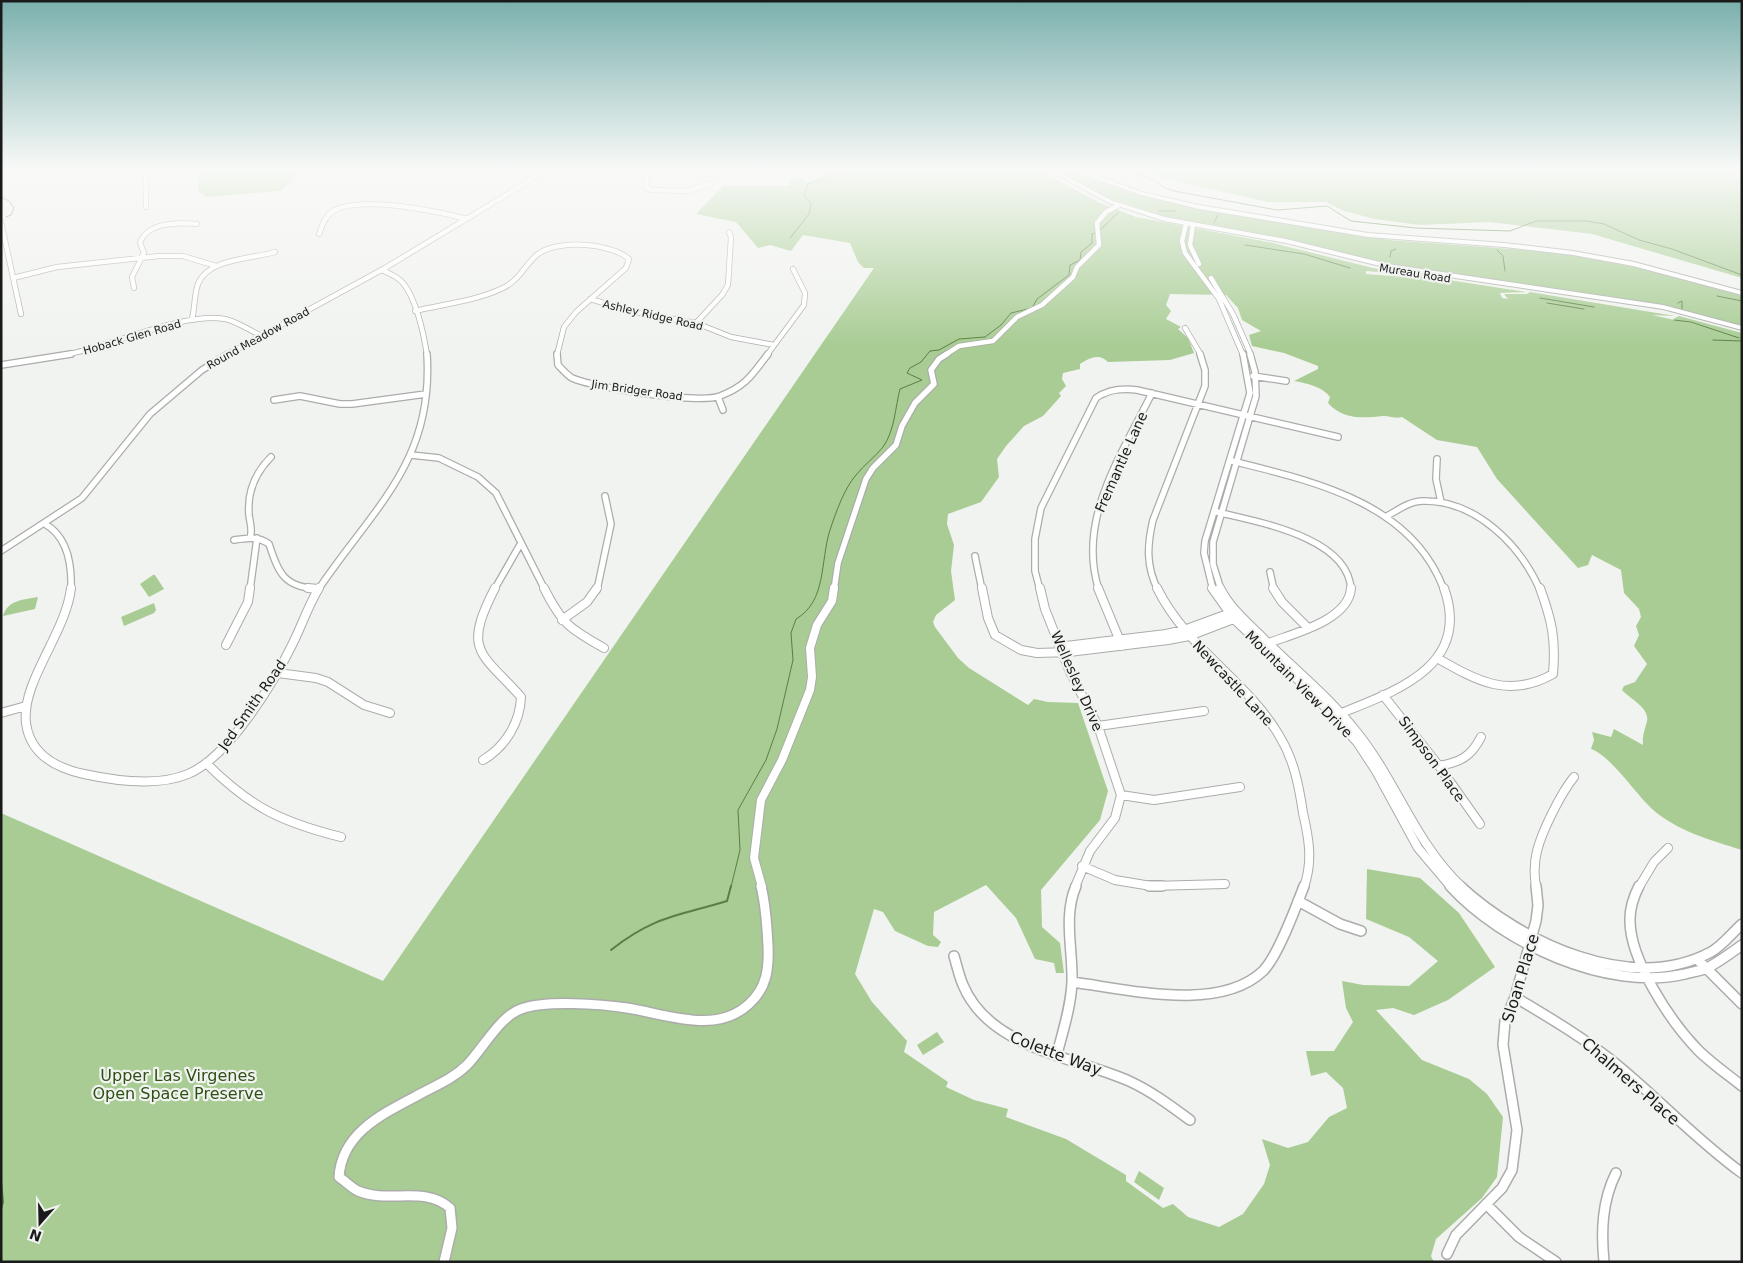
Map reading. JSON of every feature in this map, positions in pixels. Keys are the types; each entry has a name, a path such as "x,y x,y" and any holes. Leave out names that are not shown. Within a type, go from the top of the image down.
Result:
{"highway":[{"path":"1325,228 1368,235 1573,252 1634,264 1742,293"},
{"path":"1356,228 1381,232 1510,240 1574,248 1644,262 1742,288"}],"main road":[{"name":"Mureau Road","path":"1199,228 1274,242 1390,270 1658,310 1742,330"}],"street":[{"path":"3,228 21,314"},
{"path":"134,288 132,277 144,252 140,240 148,232 160,228"},
{"path":"319,234 322,228"},
{"name":"Round Meadow Road","path":"1,551 45,524 89,491 136,430 167,398 211,364 260,335 382,270 452,228"},
{"path":"444,1262 454,1221 452,1208 443,1199 429,1196 380,1198 348,1187 339,1177 340,1162 346,1148 358,1134 380,1116 453,1076 466,1066 496,1030 520,1009 539,1005 625,1008 690,1020 710,1021 730,1017 744,1009 757,996 766,980 769,964 766,904 754,858 761,800 782,760 810,690 812,677 809,656 812,640 817,625 832,601 838,563 866,479 873,468 896,445 902,426 915,403 934,384 931,370 939,359 964,345 993,341 1017,317 1042,305 1073,277 1077,267 1099,244 1096,232 1097,228"},
{"name":"Mountain View Drive","path":"1189,228 1191,250 1219,290 1252,357 1253,376 1247,415 1217,512 1205,541 1206,568 1211,586 1235,615 1338,715 1370,762 1410,837 1428,863 1470,905 1497,926 1569,962 1604,973 1651,979 1679,977 1708,970 1731,956 1742,945"},
{"path":"696,323 722,295 728,285 731,237 729,232"},
{"name":"Jim Bridger Road","path":"415,311 483,295 510,285 521,276 536,255 549,248 566,245 611,248 626,254 629,259 626,268 576,312 564,327 557,351 558,365 570,377 593,385 690,398 718,397 744,384 806,302 805,293 793,269"},
{"path":"192,319 198,283 201,277 216,266 275,252"},
{"path":"13,278 57,266 142,257 183,256 216,266"},
{"name":"Jed Smith Road","path":"45,524 54,529 64,542 71,579 70,596 65,614 26,706 29,736 40,756 64,769 96,777 155,781 181,777 206,764 223,748 278,673 318,589 400,478 420,432 429,370 427,346 402,281 382,270"},
{"name":"Ashley Ridge Road","path":"590,300 635,312 696,323 725,335 774,345"},
{"name":"Hoback Glen Road","path":"1,365 89,351 192,319 226,319 260,335"},
{"name":"Newcastle Lane","path":"1072,982 1186,996 1224,993 1247,983 1264,970 1298,902 1310,866 1308,838 1295,768 1285,745 1272,724 1187,633 1159,592 1152,578 1148,557 1148,542 1153,520 1205,386 1205,365 1192,336 1185,328"},
{"path":"1253,376 1286,382"},
{"name":"Wellesley Drive","path":"1121,795 1098,726 1088,703 1070,672 1045,609 1035,570 1035,539 1041,508 1096,398 1104,392 1115,389 1132,389 1338,437"},
{"name":"Fremantle Lane","path":"1120,644 1094,573 1091,548 1093,527 1100,503 1152,393"},
{"path":"274,400 300,396 340,404 352,404 426,394"},
{"path":"718,397 723,410"},
{"path":"411,455 439,458 489,485 496,493 554,610 573,631 604,648"},
{"path":"226,645 248,602 256,555 248,497 259,471 271,457"},
{"path":"1437,459 1436,479 1441,502"},
{"path":"1233,461 1331,488 1387,516 1413,539 1431,560 1444,584 1449,606 1449,630 1445,645 1437,658 1422,675 1338,715"},
{"path":"562,620 584,605 594,595 598,587 611,524 605,496"},
{"path":"1387,516 1407,505 1422,501 1441,502 1464,508 1492,524 1522,559 1538,586 1549,610 1556,640 1556,662 1553,674 1540,684 1520,688 1496,686 1475,679 1437,658"},
{"path":"1217,512 1314,541 1333,555 1342,566 1351,586 1346,604 1332,617 1264,644"},
{"path":"234,540 253,538 269,544 283,579 293,585 318,589"},
{"path":"483,760 496,754 514,727 522,707 521,697 480,652 478,641 479,626 484,611 521,543"},
{"path":"975,556 988,618 995,634 1021,650 1037,653 1062,650 1069,652 1120,644 1187,633 1235,615"},
{"path":"1270,572 1270,585 1275,594 1307,627"},
{"path":"278,673 316,678 328,682 364,705 390,713"},
{"name":"Simpson Place","path":"1383,695 1439,766 1471,814 1480,824"},
{"path":"1,713 26,706"},
{"path":"1098,726 1204,711"},
{"path":"1439,766 1461,761 1473,754 1481,737"},
{"path":"206,764 238,795 273,818 302,828 341,837"},
{"name":"Sloan Place","path":"1447,1254 1456,1235 1502,1188 1512,1170 1517,1130 1503,1045 1505,1021 1515,997 1531,942 1538,905 1534,872 1537,852 1565,788 1574,777"},
{"path":"1057,1054 1069,1006 1072,982 1068,928 1073,892 1082,866 1090,851 1115,818 1121,795 1154,800 1240,787"},
{"path":"1668,848 1658,856 1632,900 1629,921 1638,956 1677,1026 1698,1050 1742,1086"},
{"path":"1082,866 1115,880 1152,886 1225,884"},
{"path":"1298,902 1340,924 1361,931"},
{"name":"Mountain View Drive","path":"1531,942 1593,961 1645,968 1674,966 1698,960 1740,929"},
{"name":"Colette Way","path":"954,956 964,992 977,1011 1008,1036 1130,1081 1190,1120"},
{"path":"1698,960 1742,1004"},
{"name":"Chalmers Place","path":"1515,997 1585,1040 1612,1061 1692,1134 1742,1173"},
{"path":"1604,1262 1602,1231 1609,1185 1616,1172"},
{"path":"1486,1204 1519,1237 1556,1262"}],"green space":[{"name":"Upper Las Virgenes Open Space Preserve","path":"741,228 1194,228 1273,243 1373,268 1413,275 1366,271 1366,274 1405,277 1417,275 1526,292 1500,293 1502,298 1508,299 1504,294 1527,294 1530,292 1675,316 1652,315 1679,321 1673,319 1679,316 1742,333 1742,850 1694,834 1671,823 1651,808 1607,759 1591,749 1594,740 1592,732 1611,737 1614,729 1643,745 1647,716 1643,708 1622,690 1624,686 1635,682 1647,664 1634,646 1639,635 1636,626 1641,617 1639,609 1624,593 1621,570 1592,555 1588,565 1578,568 1497,479 1477,447 1437,440 1402,417 1354,417 1340,412 1328,403 1330,397 1319,388 1294,381 1318,369 1318,366 1284,353 1252,346 1249,335 1261,331 1242,320 1238,308 1226,295 1170,294 1166,305 1171,311 1166,319 1181,327 1178,329 1188,338 1194,353 1170,360 1108,362 1105,359 1094,357 1080,364 1080,369 1063,373 1062,379 1066,386 1059,393 1061,396 1043,416 1024,426 1006,446 997,459 999,477 981,502 948,514 947,524 954,545 951,571 955,600 936,615 933,622 935,627 958,658 969,668 1028,705 1034,699 1048,702 1078,703 1108,791 1100,820 1041,890 1042,927 1060,943 1064,973 1056,973 1054,963 1035,959 1016,918 986,885 934,912 933,935 941,942 938,947 928,946 895,931 883,912 874,909 855,974 872,1002 907,1041 904,1052 948,1082 946,1087 974,1100 1008,1109 1006,1117 1066,1139 1126,1175 1126,1181 1163,1208 1173,1204 1188,1217 1219,1227 1243,1214 1264,1184 1270,1165 1262,1139 1288,1148 1308,1142 1329,1117 1347,1108 1343,1088 1326,1072 1311,1076 1306,1051 1334,1051 1353,1022 1346,1008 1342,981 1363,985 1409,986 1438,961 1409,937 1366,919 1367,869 1420,878 1459,913 1495,967 1448,1000 1414,1015 1393,1008 1376,1010 1422,1060 1469,1079 1487,1094 1503,1117 1497,1177 1482,1198 1436,1239 1431,1256 1434,1262 1,1262 1,813 383,981 874,268 864,268 858,262 850,243 803,235 791,251 770,245 758,248"},
{"path":"1221,228 1316,228 1389,240 1555,252 1644,269 1742,296 1742,326 1640,302 1385,263 1247,232"},
{"path":"1540,228 1742,228 1742,278 1592,234"},
{"path":"155,575 164,589 149,597 140,584"},
{"path":"38,597 35,609 3,616 12,604 21,600"},
{"path":"154,603 156,610 154,613 124,626 121,617"},
{"path":"937,1032 944,1042 923,1055 917,1045"},
{"path":"1139,1171 1164,1188 1159,1200 1134,1182"}],"waterway":[{"path":"790,238 798,228"},
{"path":"1099,231 1102,228"},
{"path":"1415,228 1510,231 1518,228"},
{"path":"1613,228 1639,240 1672,249 1742,275"},
{"path":"731,887 740,850 738,810 766,760 777,729 793,660 791,633 796,619 806,611 818,591 830,530 844,494 856,475 880,451 887,440 900,389 922,380 907,373 910,368 921,362 930,351 939,350 959,339 985,337 1001,325 1011,313 1032,308 1037,299 1069,275 1070,265 1080,260 1081,252 1092,243 1092,234 1095,233"},
{"path":"1245,245 1304,254 1350,268"},
{"path":"1390,257 1391,251 1396,249"},
{"path":"1497,250 1503,256 1505,271"},
{"path":"1717,296 1742,301"},
{"path":"1540,298 1594,307"},
{"path":"1678,303 1682,301 1682,310"},
{"path":"1547,303 1584,309"},
{"path":"1674,320 1691,322 1739,338"},
{"path":"1713,340 1742,341"},
{"path":"611,950 640,930 667,918 727,901 731,886"},
{"path":"1,1182 3,1202 1,1209"}]}
